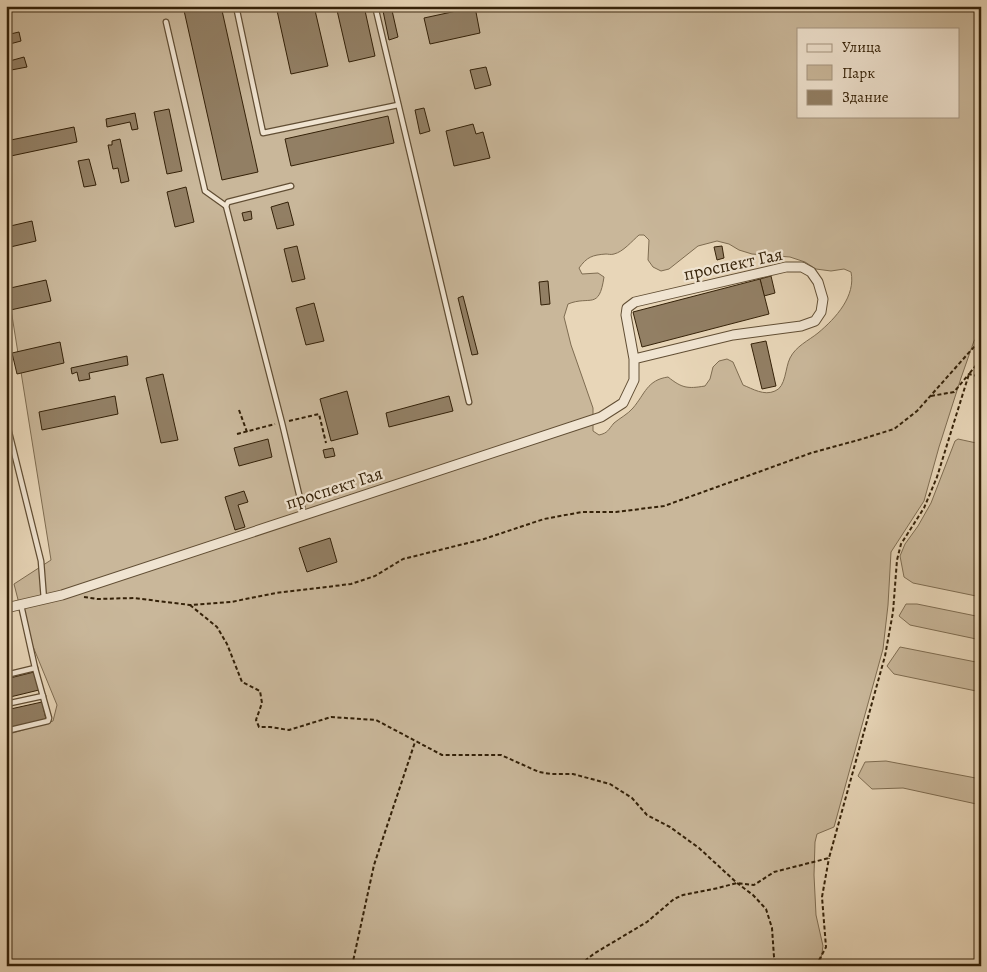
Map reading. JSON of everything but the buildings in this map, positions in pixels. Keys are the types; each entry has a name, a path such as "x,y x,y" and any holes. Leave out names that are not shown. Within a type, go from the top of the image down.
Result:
{"street":[{"name":"проспект Гая","path":"6,608 44,600 601,417 624,402 634,380 634,359 626,314 627,308 635,302 786,268 802,267 807,269 818,282 823,299 821,312 815,321 801,326 733,335 634,359"}],"lane":[{"path":"236,6 263,133 398,105"},
{"path":"375,6 468,402"},
{"path":"166,22 205,191 226,206 304,515"},
{"path":"226,206 228,202 291,186"},
{"path":"6,420 41,561 44,600"},
{"path":"6,731 48,721 49,718 35,668 21,605"},
{"path":"6,675 35,668"},
{"path":"6,704 43,696"}],"path":[{"path":"79,597 97,599 134,598 190,605 231,602 276,593 351,584 375,576 403,559 484,539 544,519 582,512 616,512 664,506 811,453 894,429 917,411 981,339"},
{"path":"931,396 954,392 981,359"},
{"path":"969,374 981,376"},
{"path":"816,966 826,947 822,897 829,858 884,656 893,612 897,560 901,544 924,508 937,477 969,374"},
{"path":"240,410 246,432"},
{"path":"190,605 217,627 227,644 242,682 260,691 262,703 256,720 259,727 289,730 331,717 376,720 442,755 501,756 538,772 573,774 610,784 632,798 647,815 670,827 699,848 753,895 766,909 772,928 775,963 778,966"},
{"path":"352,966 374,865 416,742"},
{"path":"581,966 595,953 647,922 674,899 683,895 737,883 754,885 774,872 829,858"}],"green space":[{"path":"6,6 981,6 981,332 974,341 961,378 924,501 891,552 883,649 834,827 817,834 814,875 816,915 823,946 820,966 6,966 6,735 53,721 57,705 25,627 14,584 51,560 6,278","holes":["639,235 644,235 649,240 648,260 653,267 661,271 669,269 698,246 717,241 752,254 790,257 805,262 816,269 831,271 844,269 851,272 852,281 848,298 831,321 793,354 788,362 779,389 767,393 743,385 733,362 727,359 719,361 713,367 710,379 705,386 685,387 668,377 655,381 647,388 631,410 606,432 599,435 593,431 593,408 571,345 564,317 568,304 592,300 596,298 602,288 604,277 598,273 582,274 579,268 582,264 593,256 617,253"]},
{"path":"958,439 981,444 981,597 913,583 904,577 900,556 905,544 931,503 955,441"},
{"path":"906,604 917,604 981,617 981,640 910,625 899,616"},
{"path":"900,647 981,663 981,692 894,674 887,666"},
{"path":"886,761 981,779 981,805 903,788 872,789 858,776 865,762"}]}
